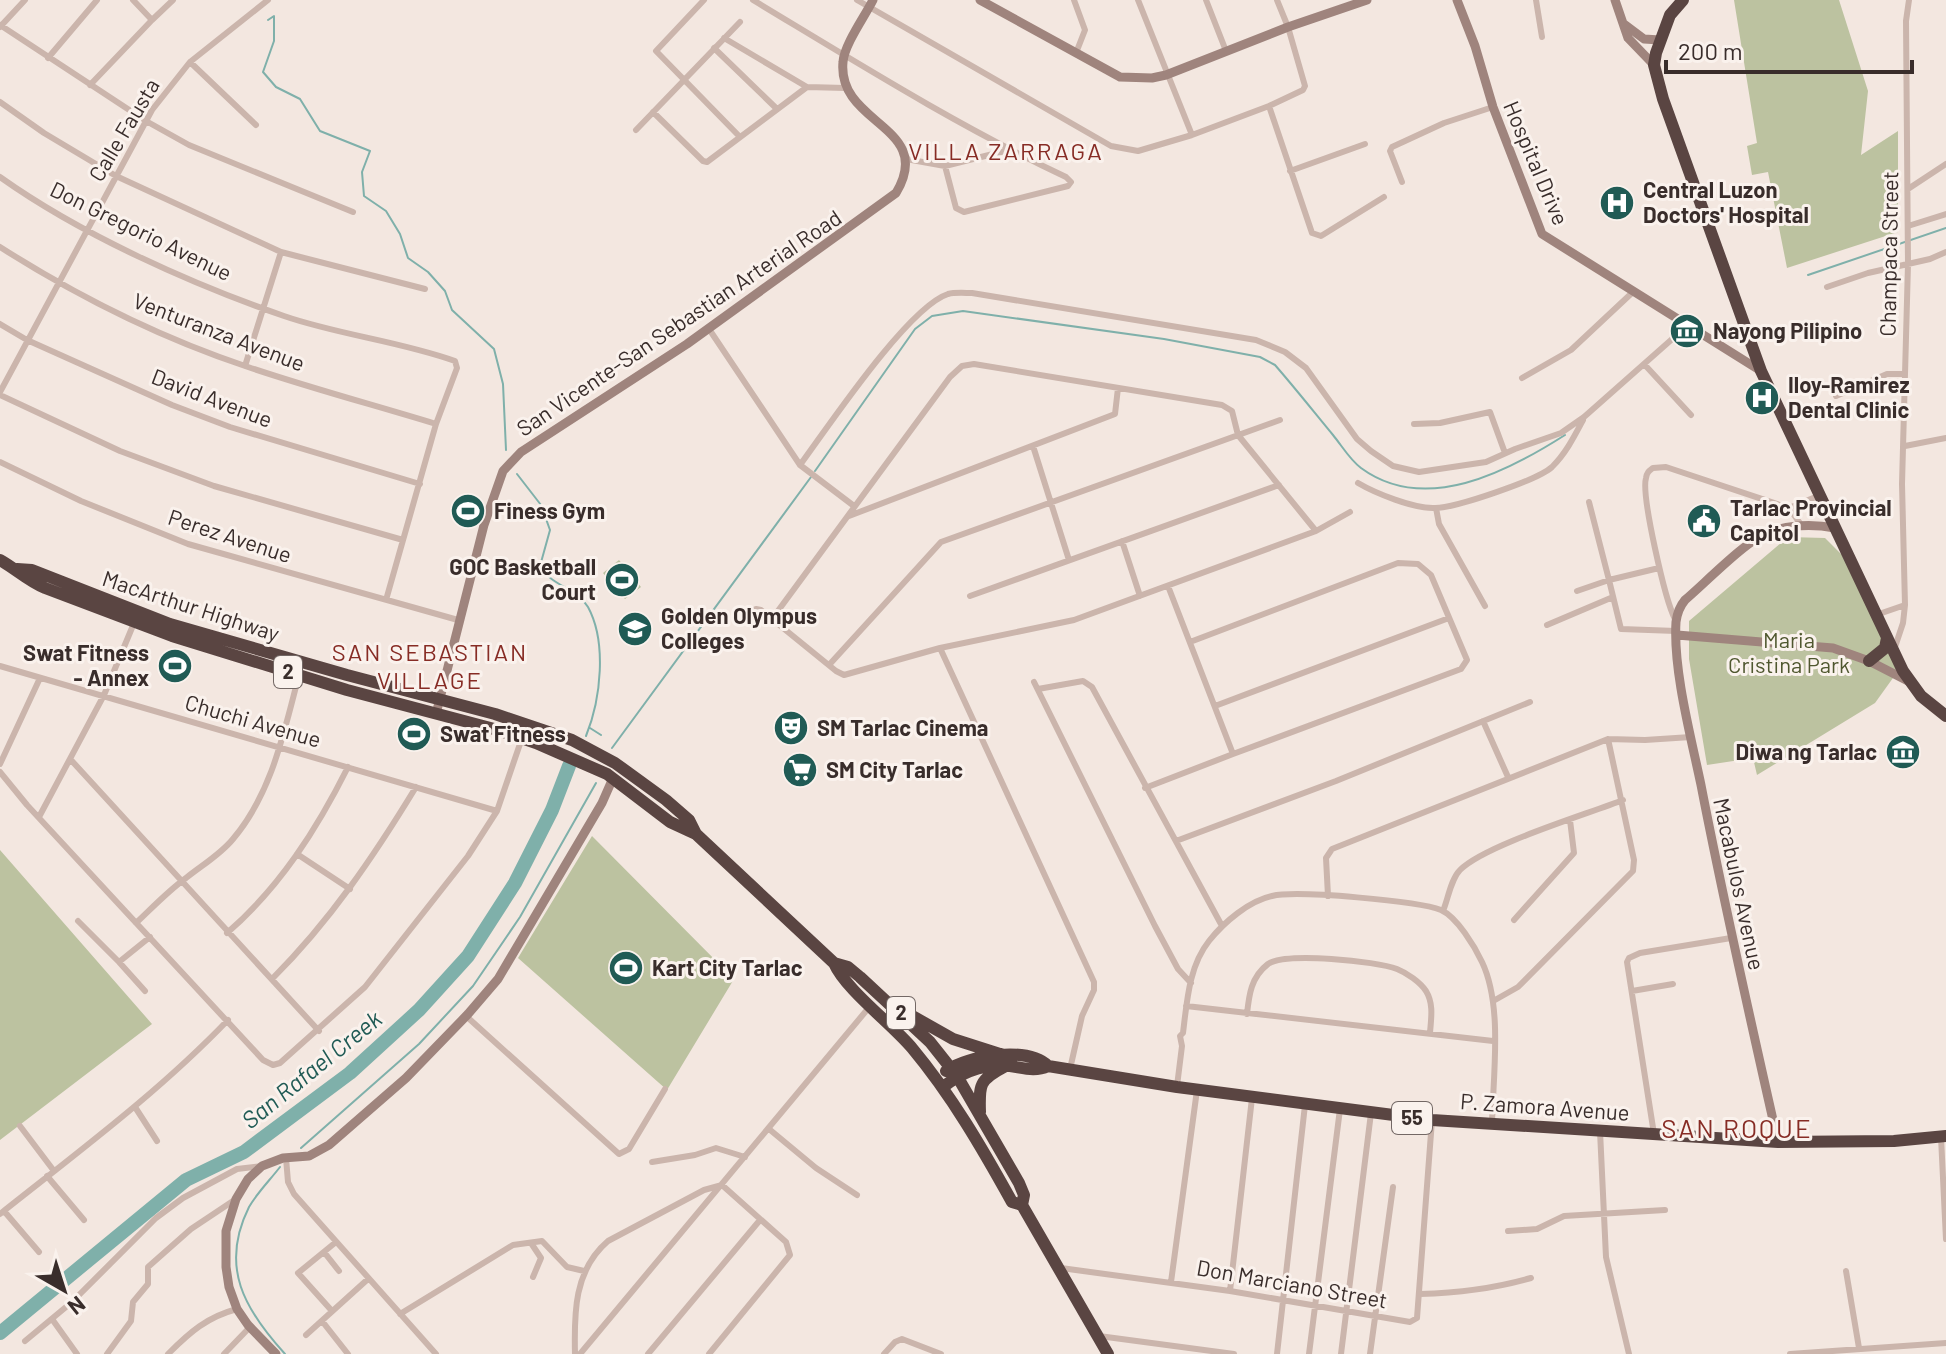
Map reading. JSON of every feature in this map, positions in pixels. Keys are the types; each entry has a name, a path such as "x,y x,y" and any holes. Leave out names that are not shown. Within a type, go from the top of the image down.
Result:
{"highway":[{"path":"1683,0 1670,15 1654,65 1663,99 1761,371 1908,681 1946,716"},
{"name":"MacArthur Highway","path":"0,560 17,569 29,581 134,623 299,675 522,738 586,763 613,778 670,822 696,834 834,963 840,977 900,1035 940,1082 1012,1202 1022,1205"},
{"name":"MacArthur Highway","path":"17,569 32,570 170,624 517,720 572,740 598,753 675,808 689,820 696,834"},
{"path":"1869,661 1885,648 1887,638"},
{"name":"MacArthur Highway","path":"834,963 848,967 890,1003 954,1071 1024,1195 1022,1205 1108,1354"},
{"path":"890,1003 953,1039 1005,1060 983,1080 979,1090 980,1115"},
{"name":"P. Zamora Avenue","path":"940,1082 979,1056 1042,1060 1048,1066 1177,1087 1432,1120 1778,1142 1944,1137"}],"street":[{"path":"25,0 0,26 48,58 189,145 353,212"},
{"path":"48,58 97,0"},
{"path":"133,0 152,20"},
{"path":"90,85 173,0"},
{"path":"704,0 656,51 740,137"},
{"path":"753,0 844,56 1071,182 1068,186 964,212 956,208 945,166"},
{"path":"857,0 871,3 1111,146 1138,151 1192,135 1299,94 1305,86 1277,0"},
{"path":"980,0 1120,77 1152,78 1367,0"},
{"path":"1074,0 1085,30 1076,53"},
{"path":"1138,0 1192,135"},
{"path":"1206,0 1226,51"},
{"name":"Hospital Drive","path":"1457,0 1493,107 1542,234 1761,371"},
{"path":"1536,0 1542,37"},
{"path":"1615,0 1628,38 1654,65"},
{"name":"Champaca Street","path":"1893,652 1903,623 1905,605 1902,484 1908,262 1906,21 1909,0"},
{"name":"Calle Fausta","path":"0,394 146,121 190,62 263,1"},
{"path":"871,3 844,56 845,88 861,109 894,136 906,159 945,166 1009,150"},
{"path":"636,130 740,22"},
{"path":"1621,22 1644,39 1660,40"},
{"path":"724,38 807,87 845,88"},
{"path":"714,48 777,109"},
{"path":"190,62 256,125"},
{"path":"653,112 703,161 711,160 807,87"},
{"path":"0,102 44,133 116,176 281,252 425,289"},
{"path":"1269,106 1309,229 1316,235 1321,236 1384,197"},
{"path":"1402,182 1390,151 1392,147 1436,126 1493,107"},
{"path":"1290,171 1365,144"},
{"name":"San Vicente-San Sebastian Arterial Road","path":"436,714 484,525 503,471 521,452 709,329 885,204 904,180 906,159"},
{"path":"1908,189 1946,164"},
{"name":"Don Gregorio Avenue","path":"0,177 87,229 179,275 286,316 455,361 457,368 436,424"},
{"path":"1908,227 1946,214"},
{"name":"Venturanza Avenue","path":"0,247 57,283 148,327 245,366 436,424"},
{"path":"245,366 281,252"},
{"path":"1827,287 1946,252"},
{"path":"1522,378 1571,350 1634,291"},
{"path":"802,466 905,326 930,303 949,293 972,293 1256,340 1285,352 1306,368 1357,439 1382,460 1419,472 1465,467 1561,433 1584,417 1688,325"},
{"name":"David Avenue","path":"0,324 27,340 172,405 230,427 420,484"},
{"path":"709,329 802,466 854,506"},
{"path":"772,619 950,377 962,366 974,364 1222,405 1232,411 1238,435 1316,531"},
{"path":"1644,364 1691,415"},
{"path":"1836,396 1887,374 1904,374"},
{"path":"849,516 1115,414 1118,388"},
{"path":"0,394 120,451 214,486 403,540"},
{"path":"1414,424 1440,423 1490,412 1505,453"},
{"path":"1358,483 1409,503 1436,508 1512,487 1550,469 1571,444 1584,417"},
{"path":"829,665 941,542 1280,420"},
{"path":"386,600 436,424"},
{"path":"1905,446 1946,438"},
{"path":"1033,446 1069,560"},
{"name":"Perez Avenue","path":"0,462 81,501 188,544 458,620"},
{"path":"1677,629 1659,568 1645,483 1653,468 1666,467 1789,508 1802,526"},
{"path":"970,596 1279,485"},
{"path":"1789,508 1818,496"},
{"path":"1589,502 1621,629 1677,629 1833,648 1869,661 1908,681"},
{"path":"1436,508 1439,524 1485,606"},
{"path":"751,611 759,609 840,674 849,674 940,648 1074,620 1316,531 1350,512"},
{"path":"1677,629 1680,606 1685,600 1758,538 1775,530 1802,526 1835,528"},
{"path":"1122,541 1140,596"},
{"path":"1145,788 1461,669 1467,660 1426,570 1418,564 1398,563 1190,642"},
{"path":"1577,591 1659,568"},
{"path":"1168,586 1233,754"},
{"path":"1547,625 1613,597"},
{"path":"1876,615 1905,605"},
{"path":"1215,706 1449,618"},
{"path":"39,817 104,695 134,623"},
{"name":"Macabulos Avenue","path":"1677,629 1679,669 1691,737 1731,938 1778,1142"},
{"path":"940,648 1094,982 1094,990 1082,1016 1070,1069"},
{"name":"Chuchi Avenue","path":"0,666 497,811"},
{"path":"136,923 183,880 217,855 246,822 265,788 299,675"},
{"path":"0,764 40,678"},
{"path":"1191,983 1178,969 1161,937 1036,686 1089,683 1222,926"},
{"path":"1176,841 1336,781 1530,702"},
{"path":"1483,721 1508,777"},
{"path":"1328,896 1326,858 1332,849 1608,739 1691,737"},
{"path":"0,772 263,1060 273,1065 280,1063 319,1031 365,987 468,856 497,811 522,738"},
{"path":"1495,1000 1518,987 1633,871 1634,860 1623,800 1608,739"},
{"path":"71,760 319,1031"},
{"path":"227,933 268,894 331,802 348,767"},
{"path":"25,1341 52,1319 156,1218 183,1198 237,1169 309,1156 329,1145 406,1078 498,979 602,803 613,778"},
{"path":"272,979 300,951 350,889 416,787"},
{"path":"1443,911 1458,872 1473,861 1504,845 1623,800"},
{"path":"1514,920 1574,853 1570,820"},
{"path":"297,854 350,889"},
{"path":"1177,1087 1182,1046 1187,1038 1183,1033 1194,964 1222,926 1271,896 1296,894 1382,901 1443,911 1454,921 1482,962 1495,1000 1492,1124"},
{"path":"78,921 145,991"},
{"path":"119,962 150,937"},
{"path":"1654,1134 1627,962 1640,953 1731,938"},
{"path":"1247,1014 1254,980 1267,965 1280,959 1306,957 1395,968 1408,975 1425,989 1432,1003 1430,1033"},
{"path":"1632,991 1673,984"},
{"path":"578,1354 871,1005"},
{"path":"1186,1006 1493,1041"},
{"path":"466,1016 619,1154 629,1149 665,1089"},
{"path":"39,1252 2,1212 135,1107 228,1020"},
{"path":"1171,1282 1197,1090"},
{"path":"1230,1291 1252,1098"},
{"path":"1277,1354 1305,1105"},
{"path":"135,1107 157,1141"},
{"path":"1309,1354 1340,1109"},
{"path":"1341,1354 1371,1113"},
{"name":"Don Marciano Street","path":"1057,1268 1230,1291 1410,1322 1417,1318 1420,1294 1432,1120"},
{"path":"20,1126 54,1171"},
{"path":"769,1129 816,1168 857,1195"},
{"path":"1600,1131 1606,1257 1629,1354"},
{"path":"1944,1137 1946,1239"},
{"path":"652,1162 716,1148 745,1157"},
{"path":"286,1158 288,1182 294,1194 436,1354"},
{"path":"262,1166 248,1179 236,1199 226,1231 226,1267 237,1309 276,1354"},
{"path":"47,1176 84,1220"},
{"path":"709,1354 790,1255 786,1242 722,1185"},
{"path":"578,1354 574,1320 584,1271 608,1241 704,1190 722,1185"},
{"path":"1370,1354 1393,1187"},
{"path":"107,1354 131,1321 133,1302 149,1281 148,1267 191,1229 236,1199"},
{"path":"1508,1231 1537,1229 1564,1216 1665,1210"},
{"path":"648,1354 760,1220"},
{"path":"400,1314 508,1247 542,1241 567,1267 584,1271"},
{"path":"332,1311 298,1274 336,1242"},
{"path":"531,1243 541,1258 533,1277"},
{"path":"324,1252 339,1271"},
{"path":"1846,1271 1859,1348"},
{"path":"1420,1294 1462,1293 1531,1278"},
{"path":"306,1335 368,1279"},
{"path":"168,1354 199,1325 218,1314 237,1309"},
{"path":"52,1319 77,1354"},
{"path":"322,1321 348,1354"},
{"path":"224,1354 250,1327"},
{"path":"1098,1336 1234,1354"},
{"path":"884,1354 902,1339 941,1354"},
{"path":"1790,1354 1946,1343"}],"green space":[{"path":"1734,0 1839,0 1868,91 1861,155 1898,131 1898,232 1787,268 1768,172 1752,175 1747,146 1757,143"},
{"name":"Maria Cristina Park","path":"1788,537 1825,538 1842,555 1898,671 1875,703 1757,775 1753,758 1707,765 1689,659 1689,621"},
{"name":"GOC Basketball Court","path":"619,560 641,587 625,599 603,573"},
{"name":"Kart City Tarlac","path":"592,836 734,979 667,1090 518,958"},
{"path":"0,850 152,1024 0,1140"}],"waterway":[{"path":"268,20 274,16 274,41 263,72 276,87 300,99 320,131 370,151 362,172 364,196 386,211 400,234 408,258 428,272 445,291 452,310 494,349 503,384 506,450"},
{"path":"1808,275 1946,228"},
{"path":"815,471 915,329 932,316 963,311 1164,339 1260,357 1275,365 1357,465 1386,482 1412,488 1438,488 1492,474 1565,435"},
{"path":"517,474 541,505 550,530 540,566 551,579 580,598 594,621 600,671 586,736"},
{"path":"612,748 811,477"},
{"path":"590,728 601,735"},
{"name":"San Rafael Creek","path":"0,1333 186,1180 244,1152 350,1073 419,1010 468,956 515,883 552,810 569,766"},
{"path":"301,1148 419,1044 473,986 520,917 596,783"},
{"path":"280,1167 249,1207 236,1249 237,1268 248,1304 285,1354"}],"place":[{"name":"Central Luzon Doctors' Hospital","path":"1617,203"},
{"name":"Nayong Pilipino","path":"1687,331"},
{"name":"Iloy-Ramirez Dental Clinic","path":"1762,398"},
{"name":"Finess Gym","path":"468,511"},
{"name":"Tarlac Provincial Capitol","path":"1704,521"},
{"name":"GOC Basketball Court","path":"622,580"},
{"name":"Golden Olympus Colleges","path":"635,629"},
{"name":"Swat Fitness - Annex","path":"175,666"},
{"name":"SM Tarlac Cinema","path":"791,728"},
{"name":"Swat Fitness","path":"414,734"},
{"name":"Diwa ng Tarlac","path":"1903,752"},
{"name":"SM City Tarlac","path":"800,770"},
{"name":"Kart City Tarlac","path":"626,968"}],"district":[{"name":"VILLA ZARRAGA","path":"1006,152"},
{"name":"SAN SEBASTIAN VILLAGE","path":"430,667"},
{"name":"SAN ROQUE","path":"1737,1129"}]}
